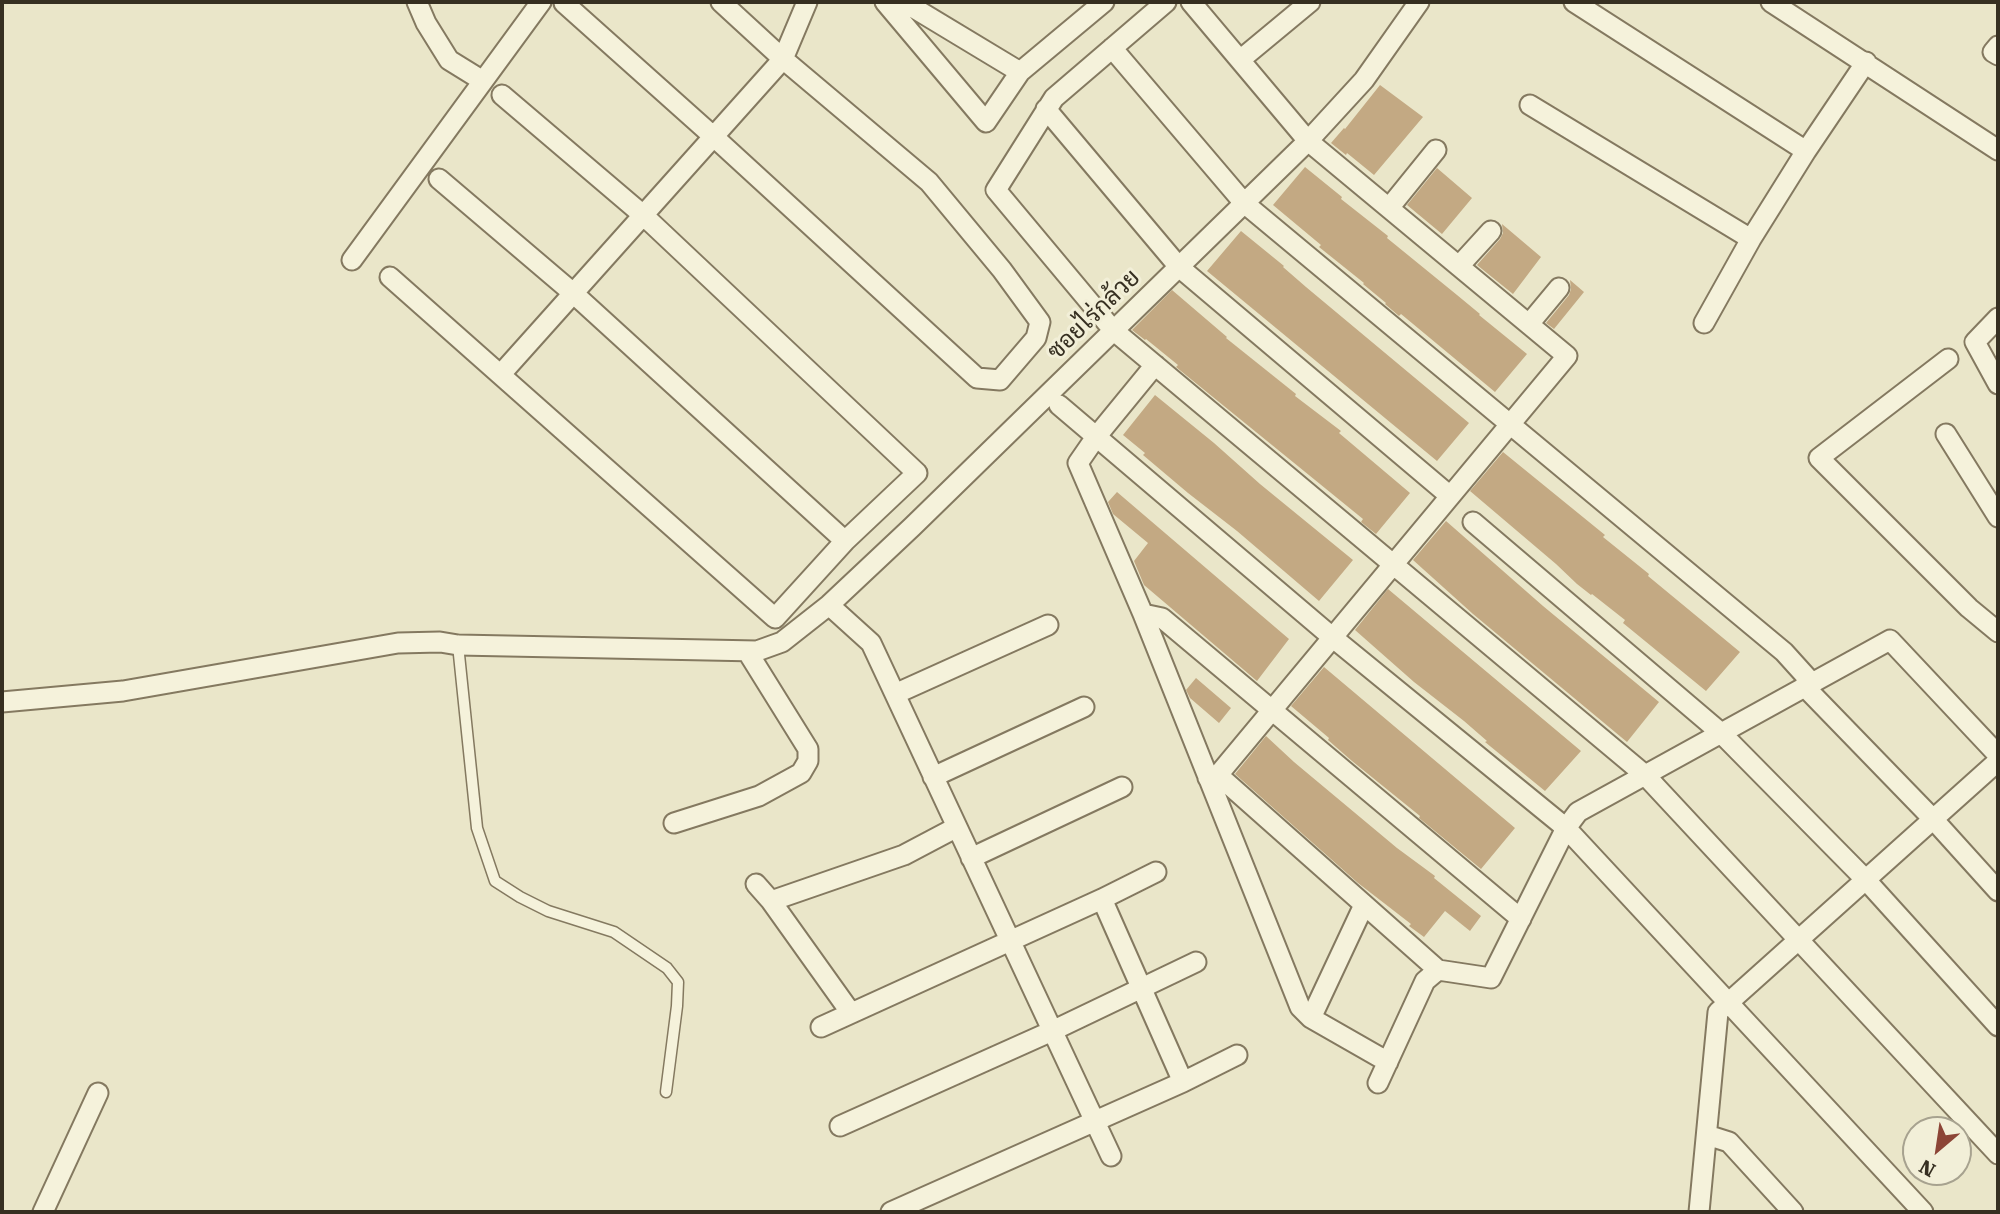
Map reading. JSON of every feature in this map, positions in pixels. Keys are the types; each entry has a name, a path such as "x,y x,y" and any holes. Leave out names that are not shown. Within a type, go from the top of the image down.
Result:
{"street":[{"path":"417,2 426,23 449,60 483,81"},
{"path":"352,260 541,2"},
{"path":"564,3 977,378 1000,380 1036,338 1040,322 1002,270 929,182 783,59 721,2"},
{"path":"501,374 783,59 807,2"},
{"path":"885,2 986,122 1020,72 1104,2"},
{"path":"904,2 1020,72"},
{"path":"1166,2 1054,98 996,190 1113,330 1645,775 1998,1154"},
{"path":"1191,2 1308,141 1567,356 1213,777"},
{"path":"1240,60 1310,2"},
{"name":"ซอยไร่กล้วย","path":"747,651 757,651 782,642 828,604 922,517 1308,141 1364,80 1419,2"},
{"path":"1574,2 1806,151"},
{"path":"1771,2 1998,150"},
{"path":"1998,46 1993,52 1998,55"},
{"path":"1112,48 1244,204 1783,652 1808,684 1998,891"},
{"path":"1704,323 1751,239 1866,62"},
{"path":"390,277 775,618 845,541 917,473 643,215 502,95"},
{"path":"1530,105 1751,239"},
{"path":"1046,109 1179,267 1450,496"},
{"path":"1389,208 1436,150"},
{"path":"439,179 573,293 845,541"},
{"path":"1459,266 1491,231"},
{"path":"1529,324 1559,288"},
{"path":"1998,318 1975,341 1998,384"},
{"path":"1948,359 1819,458 1969,608 1998,632"},
{"path":"1155,365 1078,463 1213,777 1300,1007 1311,1018 1388,1062"},
{"path":"1059,405 1332,637 1566,828 1923,1212"},
{"path":"1947,434 1998,517"},
{"path":"1473,522 1721,733 1865,879 1998,1026"},
{"path":"828,604 871,643 1111,1156"},
{"path":"1143,614 1162,618 1521,919"},
{"path":"895,694 1048,625"},
{"path":"1213,777 1438,970 1491,978 1566,828 1578,812 1890,640 1998,758 1718,1012 1699,1212"},
{"path":"2,702 123,691 398,643 747,651 808,749 808,761 801,773 759,796 674,823"},
{"path":"933,777 1084,707"},
{"path":"971,858 1122,787"},
{"path":"771,901 905,855 957,827"},
{"path":"821,1027 1156,872"},
{"path":"756,884 851,1013"},
{"path":"1102,899 1183,1082"},
{"path":"1311,1018 1364,905"},
{"path":"840,1126 1052,1031 1196,962"},
{"path":"1378,1083 1424,981 1438,970"},
{"path":"891,1212 1183,1082 1237,1055"},
{"path":"43,1212 98,1093"},
{"path":"1707,1135 1729,1142 1793,1212"}],"lane":[{"path":"458,645 478,828 495,881 548,911 614,932 667,968 678,982 666,1092"}],"building":[{"path":"1380,85 1423,117 1374,175 1331,143"},
{"path":"1305,167 1527,354 1495,392 1401,314 1399,316 1273,205"},
{"path":"1437,168 1472,198 1442,234 1407,205"},
{"path":"1502,224 1541,257 1513,294 1477,265 1500,239 1503,233"},
{"path":"1241,231 1469,423 1437,461 1207,271"},
{"path":"1570,280 1584,292 1554,329 1546,323 1569,295"},
{"path":"1172,290 1296,394 1295,396 1341,431 1339,433 1410,493 1376,534 1361,522 1363,519 1132,330"},
{"path":"1155,395 1353,560 1319,601 1143,455 1145,453 1123,435"},
{"path":"1503,452 1605,535 1603,537 1740,652 1706,691 1470,491"},
{"path":"1117,492 1289,639 1257,681 1144,585 1134,561 1148,543 1113,514 1108,502"},
{"path":"1446,521 1659,702 1627,742 1473,614 1413,560"},
{"path":"1388,589 1581,751 1545,791 1355,630"},
{"path":"1324,667 1515,828 1481,869 1291,706"},
{"path":"1196,678 1231,708 1219,723 1190,698 1186,690"},
{"path":"1266,736 1481,916 1470,931 1445,911 1424,937 1358,883 1235,774"}]}
